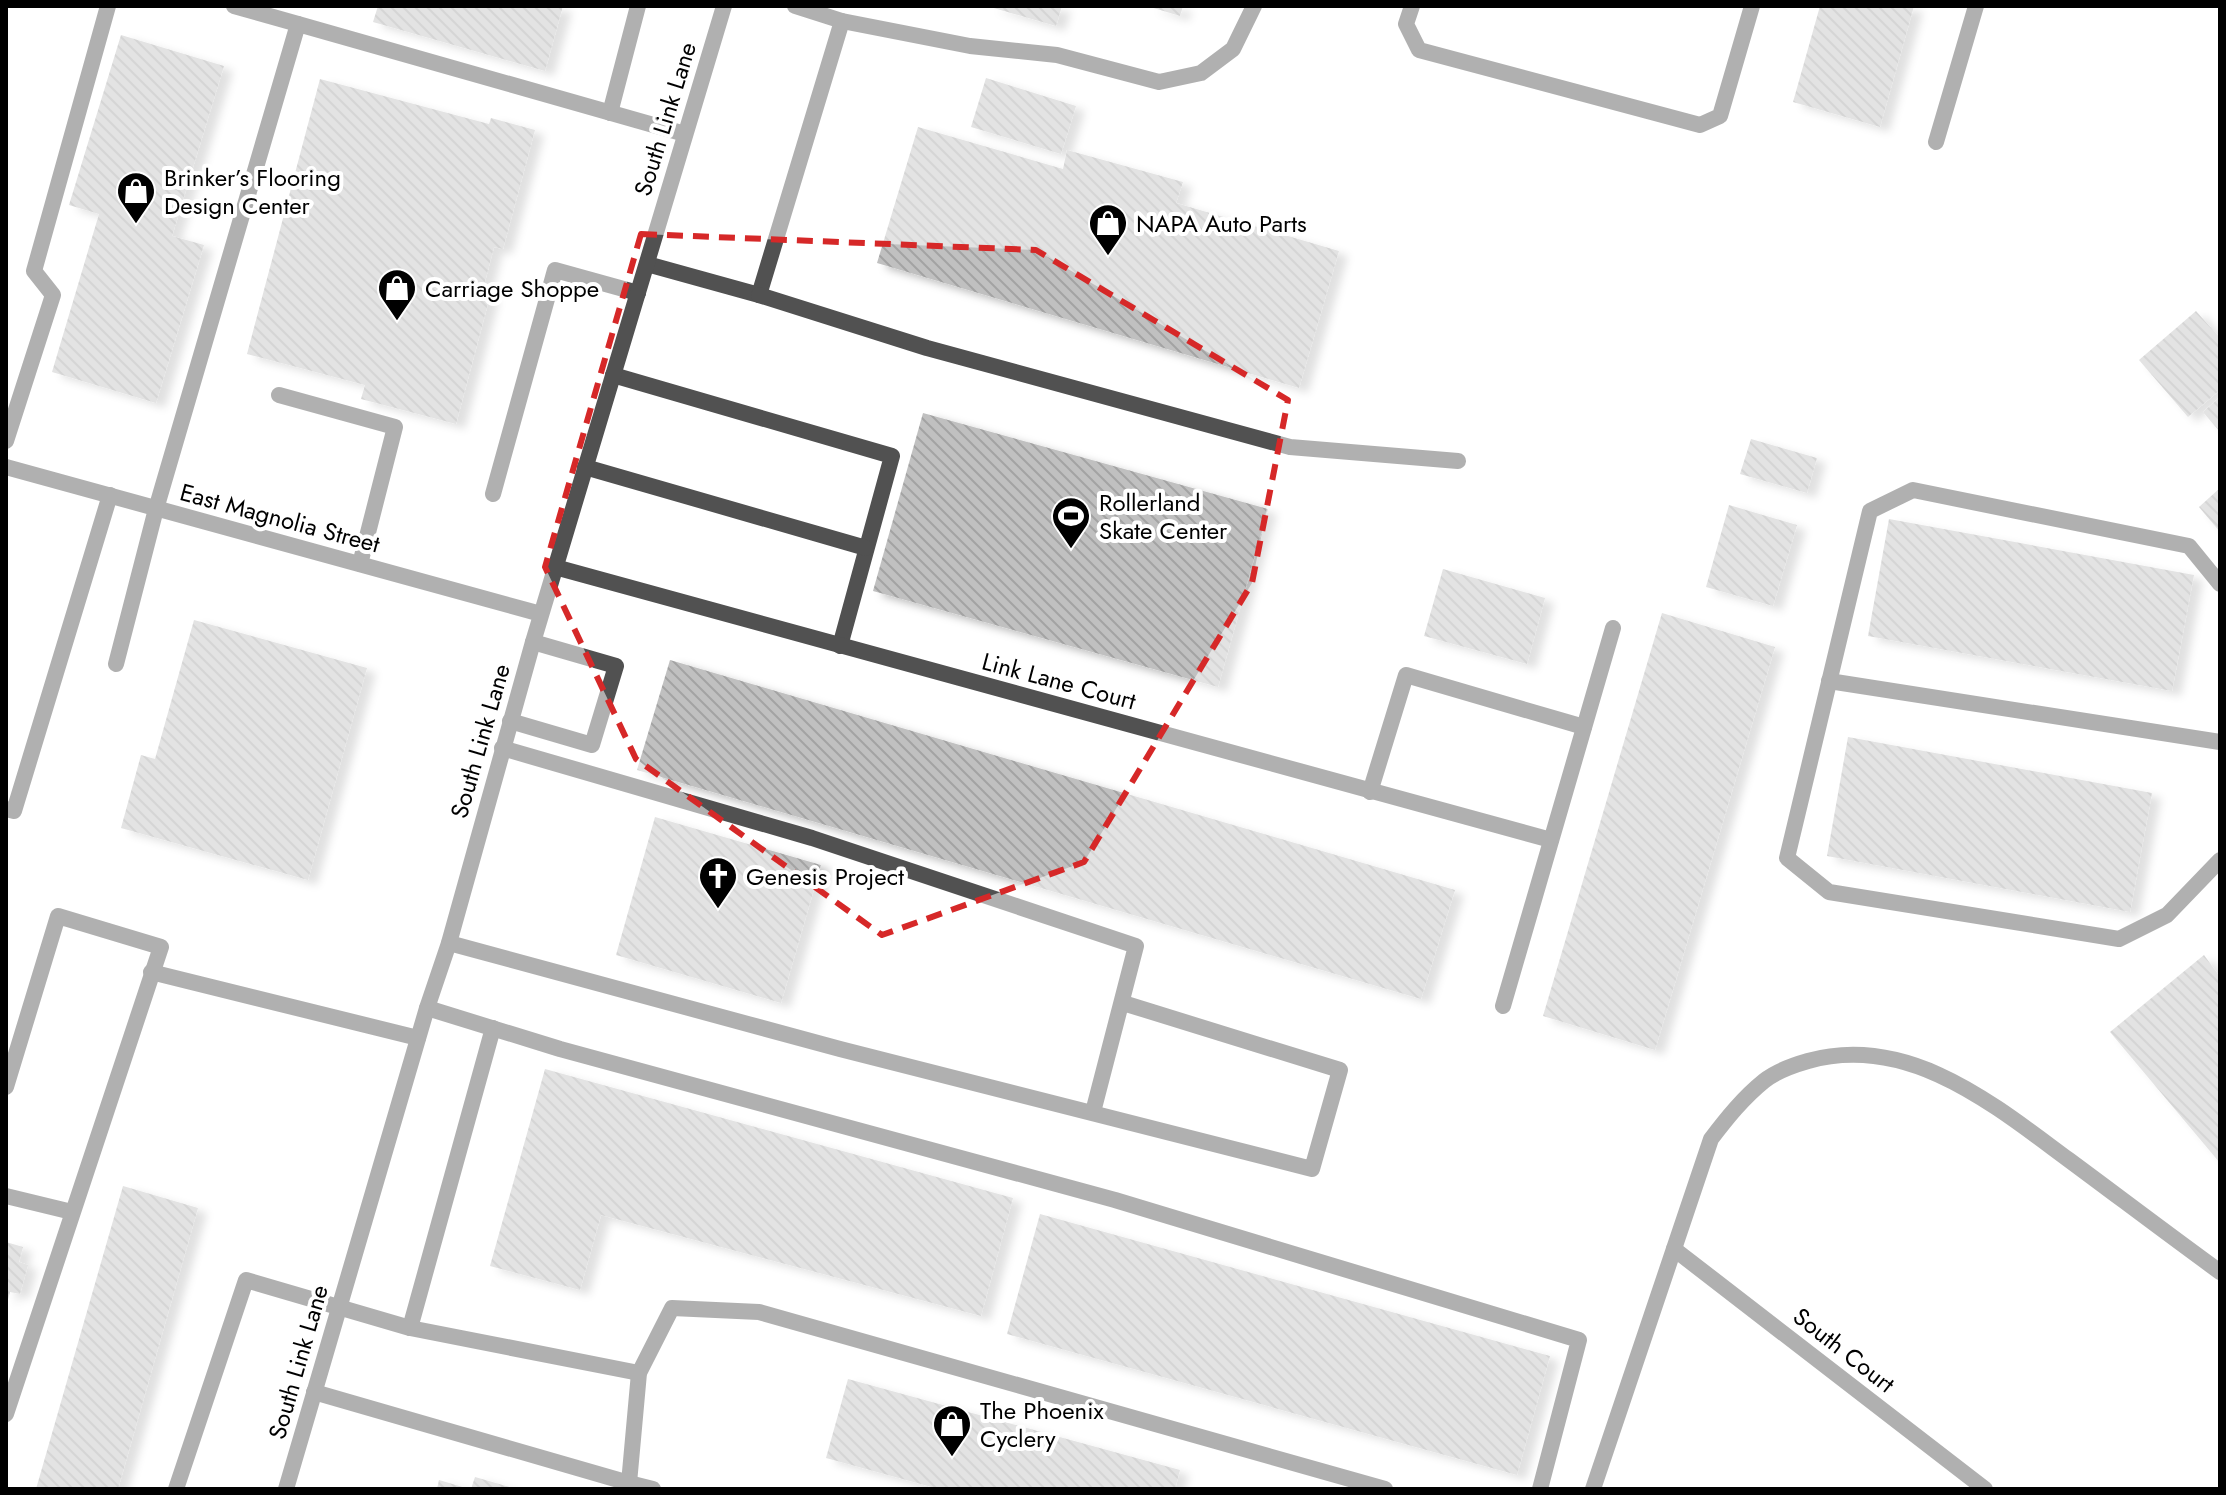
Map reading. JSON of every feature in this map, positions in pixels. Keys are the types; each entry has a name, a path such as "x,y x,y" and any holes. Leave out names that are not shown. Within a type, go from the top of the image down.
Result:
{"street":[{"path":"6,441 53,295 34,271 108,6"},
{"path":"234,6 685,134"},
{"path":"610,113 638,6"},
{"name":"South Link Lane","path":"286,1489 418,1038 449,943 541,614 724,6"},
{"path":"795,6 842,21 970,46 1057,55 1159,82 1201,73 1233,49 1254,6"},
{"path":"1412,6 1406,24 1419,50 1700,125 1720,116 1752,6"},
{"path":"1936,142 1976,6"},
{"path":"759,295 842,21"},
{"path":"116,664 156,509 298,24"},
{"path":"647,264 759,295 927,348 1290,447 1458,461"},
{"path":"493,494 555,270 638,293"},
{"path":"613,375 892,456 840,646"},
{"path":"279,395 395,427 360,564"},
{"name":"East Magnolia Street","path":"6,467 541,614"},
{"path":"585,467 866,548"},
{"path":"2220,584 2189,546 1913,490 1870,511 1787,858 1829,892 2119,939 2167,915 2220,860"},
{"path":"6,809 14,811 110,495"},
{"name":"Link Lane Court","path":"555,567 1551,840"},
{"path":"1503,1006 1613,628"},
{"path":"533,642 616,666 584,773"},
{"path":"1370,792 1406,675 1584,727"},
{"path":"1829,681 2220,742"},
{"path":"510,721 592,745"},
{"path":"502,748 812,838 1136,946 1093,1112"},
{"path":"6,1087 58,916 161,947 6,1414"},
{"path":"449,943 840,1049 1312,1169 1340,1070 1123,1003"},
{"path":"151,972 418,1038"},
{"path":"427,1008 1115,1200 1579,1340 1540,1489"},
{"path":"410,1328 493,1028"},
{"path":"1593,1489 1711,1139 1735,1107 1766,1078 1801,1063 1839,1052 1904,1061 1955,1081 2012,1118 2220,1272"},
{"path":"6,1196 72,1212"},
{"name":"South Court","path":"1674,1249 1985,1489"},
{"path":"176,1489 246,1280 410,1328 639,1373"},
{"path":"628,1486 639,1373 672,1308 759,1312 1385,1489"},
{"path":"314,1392 628,1486 653,1489"}],"highlighted area":[{"path":"641,234 1036,250 1288,400 1252,583 1084,862 882,935 636,759 545,567"}],"building":[{"path":"378,6 563,6 545,71 373,22"},
{"path":"987,6 1062,6 1056,26"},
{"path":"1147,6 1183,6 1180,16"},
{"path":"1820,6 1914,6 1880,127 1793,102"},
{"name":"Brinker’s Flooring Design Center","path":"121,35 224,66 172,236 204,245 156,403 52,372 99,214 69,205"},
{"path":"986,78 1076,106 1061,154 971,127"},
{"path":"320,79 489,124 491,118 535,130 503,249 494,247 482,293 490,296 456,424 361,399 365,385 247,354"},
{"name":"NAPA Auto Parts","path":"918,127 1063,169 1067,150 1183,182 1176,203 1339,251 1299,388 877,263"},
{"path":"2196,311 2220,338 2220,390 2188,417 2139,360"},
{"path":"2220,397 2220,432 2203,412"},
{"name":"Rollerland Skate Center","path":"923,413 1268,509 1218,687 873,591"},
{"path":"1751,439 1817,458 1807,493 1740,474"},
{"path":"2220,488 2220,532 2199,507"},
{"path":"1729,505 1797,525 1773,606 1706,587"},
{"path":"1889,519 2194,575 2172,691 1868,636"},
{"path":"1443,569 1545,598 1527,664 1424,636"},
{"path":"1662,613 1775,647 1655,1050 1543,1016"},
{"path":"194,620 367,668 308,880 121,828 141,755 155,759"},
{"path":"670,660 1455,890 1421,999 637,770"},
{"path":"1848,737 2152,793 2130,912 1827,856"},
{"name":"Genesis Project","path":"655,817 821,865 781,1003 616,955"},
{"path":"2204,955 2220,977 2220,1163 2110,1032"},
{"path":"545,1069 1013,1198 981,1316 601,1215 580,1290 490,1266"},
{"path":"123,1186 198,1208 118,1489 36,1489"},
{"path":"1040,1214 1550,1356 1517,1475 1007,1334"},
{"path":"6,1242 23,1247 19,1262 28,1265 20,1294 10,1292 7,1303"},
{"path":"848,1379 1180,1470 1175,1489 939,1489 826,1458"},
{"path":"475,1477 513,1488 513,1489 471,1489"},
{"path":"439,1480 466,1488 466,1489 437,1489"}],"place":[{"name":"Brinker’s Flooring Design Center","path":"136,225"},
{"name":"NAPA Auto Parts","path":"1108,257"},
{"name":"Carriage Shoppe","path":"397,322"},
{"name":"Rollerland Skate Center","path":"1071,550"},
{"name":"Genesis Project","path":"718,910"},
{"name":"The Phoenix Cyclery","path":"952,1458"}]}
